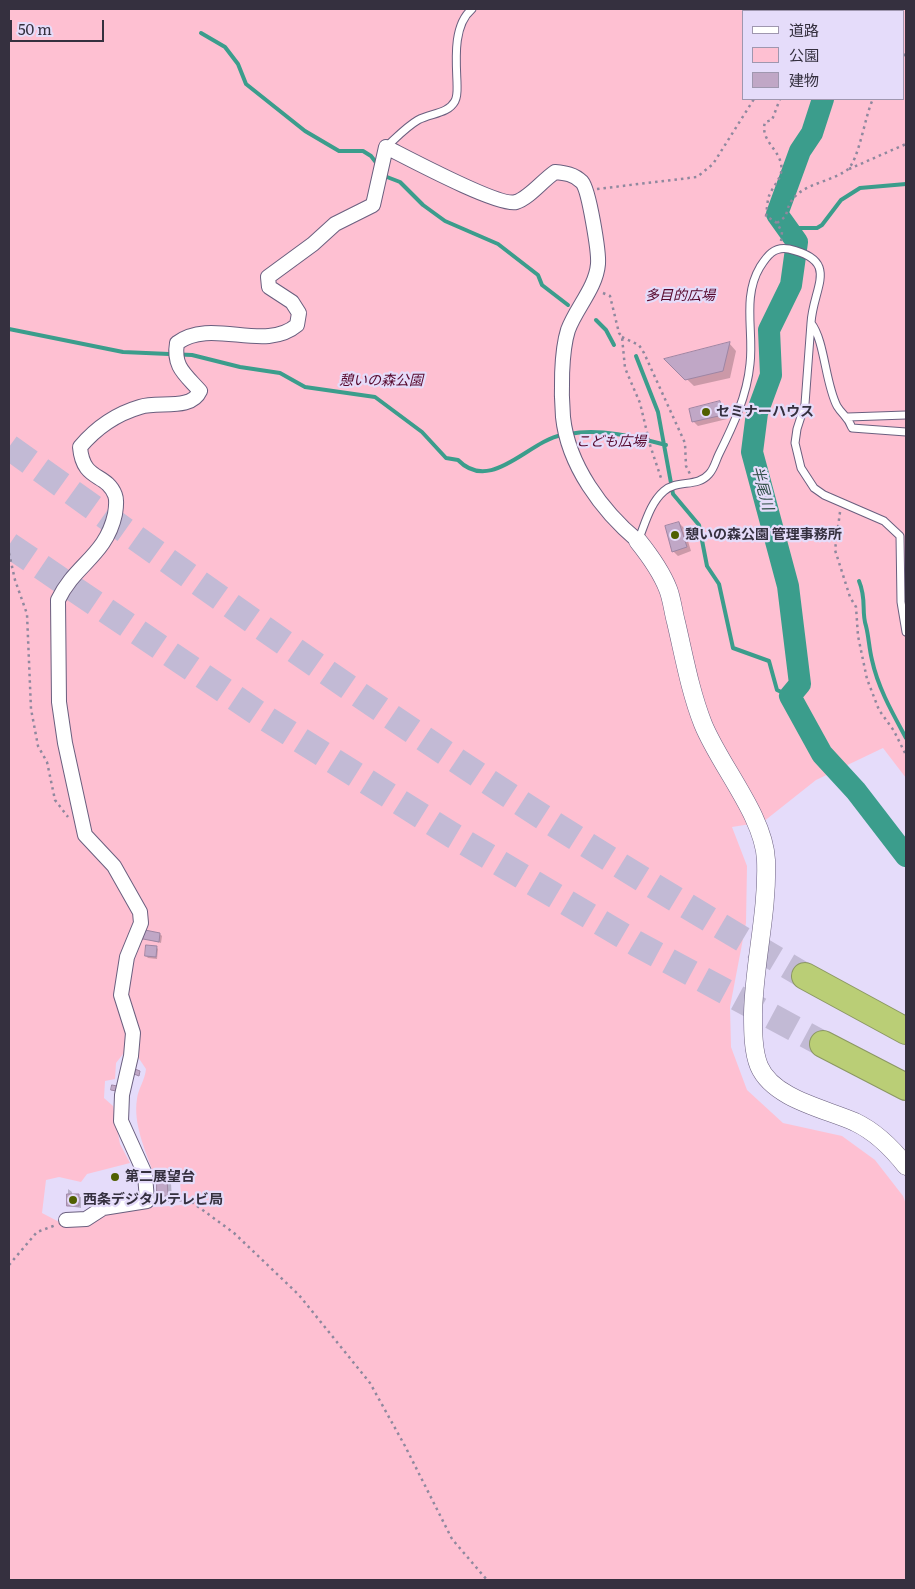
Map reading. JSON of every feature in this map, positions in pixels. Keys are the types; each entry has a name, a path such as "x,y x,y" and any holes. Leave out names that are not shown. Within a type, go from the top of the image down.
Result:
{"highway":[{"path":"806,976 906,1031"},
{"path":"823,1044 906,1087"}],"street":[{"path":"66,1220 86,1219 103,1208 147,1201 145,1174 122,1121 122,1095 132,1056 133,1033 121,995 127,957 141,923 140,912 114,866 85,834 65,744 59,702 58,600 70,579 99,551 111,530 116,508 115,495 110,488 86,470 81,458 80,448 91,435 112,418 141,406 164,403 187,404 197,398 200,391 178,366 175,355 177,343 188,335 207,332 259,335 287,334 297,325 299,313 292,302 269,287 268,278 313,244 335,224 372,206 386,147 501,201 514,203 527,197 540,182 555,172 570,173 584,183 590,205 598,264 589,289 568,330 563,370 565,425 570,443 587,484 616,522 638,541 654,560 668,589 692,690 703,724 730,778 757,822 766,858 765,890 754,992 753,1036 759,1067 775,1086 811,1106 856,1123 888,1143 906,1166"}],"lane":[{"path":"386,147 419,120 448,109 454,102 458,95 457,51 460,28 464,15 472,9"},
{"path":"638,541 656,500 666,489 680,483 701,481 710,474 740,409 750,366 752,284 766,259 773,251 781,247 813,257 820,266 820,282 812,312 805,404 796,429 797,456 814,488 842,504 884,521 900,536 901,602 906,632"},
{"path":"811,323 817,331 824,365 838,407 848,417 852,428 906,432"},
{"path":"848,417 906,415"}],"path":[{"path":"585,189 698,177 714,164 753,100"},
{"path":"780,100 772,120 765,122 763,130 765,138 781,164 780,178 770,196 766,216 777,223 782,232 781,247"},
{"path":"848,170 860,144 860,135 873,100"},
{"path":"777,223 786,216 788,204 797,193 906,144"},
{"path":"589,289 610,296 619,333 622,337 625,368 640,403 650,445 666,489"},
{"path":"622,337 639,345 644,353 685,443 686,466 694,482"},
{"path":"842,504 835,550 850,597 856,607 858,636 867,679 879,710 894,731 906,755"},
{"path":"9,553 14,580 27,614 31,709 38,746 47,762 55,800 65,815 82,824"},
{"path":"147,1201 189,1200 234,1233 299,1295 370,1383 405,1446 452,1539 487,1580"},
{"path":"9,1265 37,1232 66,1220"}],"green space":[{"path":"9,9 906,9 906,778 883,748 816,780 763,822 732,827 747,866 746,923 730,1007 731,1047 747,1090 783,1123 842,1136 875,1160 903,1196 906,1204 906,1580 9,1580","holes":["127,1049 138,1057 146,1069 136,1108 140,1136 153,1172 179,1170 182,1205 103,1211 65,1225 42,1213 46,1180 59,1177 81,1182 87,1174 130,1163 120,1144 113,1106 104,1098 105,1081 115,1079 116,1063"]}],"building":[{"path":"730,342 723,371 685,380 664,359"},
{"name":"セミナーハウス","path":"720,401 723,415 692,422 689,409"},
{"name":"憩いの森公園 管理事務所","path":"679,522 687,547 672,552 665,526"},
{"path":"145,930 160,933 159,942 143,939"},
{"path":"146,945 157,946 156,957 145,956"},
{"path":"135,1069 140,1071 139,1076 134,1074"},
{"path":"112,1085 117,1086 116,1091 111,1090"},
{"path":"157,1177 167,1177 168,1196 157,1196"},
{"name":"西条デジタルテレビ局","path":"67,1194 79,1194 79,1206 67,1206"}],"waterway":[{"path":"201,33 225,47 238,64 246,84 305,131 339,151 363,151 371,156 378,165"},
{"name":"半尾川","path":"823,100 812,133 800,151 777,214 797,242 791,285 769,330 771,375 757,413 752,452 788,586 800,684 790,696 822,754 856,791 906,856"},
{"path":"384,173 387,177 400,182 423,205 445,221 498,244 538,275 542,285 568,305"},
{"path":"792,234 793,228 817,228 822,225 841,200 860,188 906,184"},
{"path":"596,320 606,330 614,345"},
{"path":"9,329 123,352 192,355 240,367 280,373 305,387 375,397 422,432 446,458 458,460 471,469 483,471 496,469 549,439 562,435"},
{"path":"636,356 658,412 673,494 699,525 707,566 719,584 733,648 769,661 777,690 790,696"},
{"path":"569,434 581,432 605,433 630,436 666,445"},
{"path":"859,581 863,594 871,656 878,681 906,738"}],"tunnel":[{"path":"9,447 186,574 425,740 604,856 805,976"},
{"path":"9,545 262,716 452,835 637,944 823,1044"}],"place":[{"name":"セミナーハウス","path":"706,412"},
{"name":"憩いの森公園 管理事務所","path":"675,535"},
{"name":"第二展望台","path":"115,1177"},
{"name":"西条デジタルテレビ局","path":"73,1200"}],"park label":[{"name":"多目的広場","path":"680,296"},
{"name":"憩いの森公園","path":"381,381"},
{"name":"こども広場","path":"611,442"}]}
